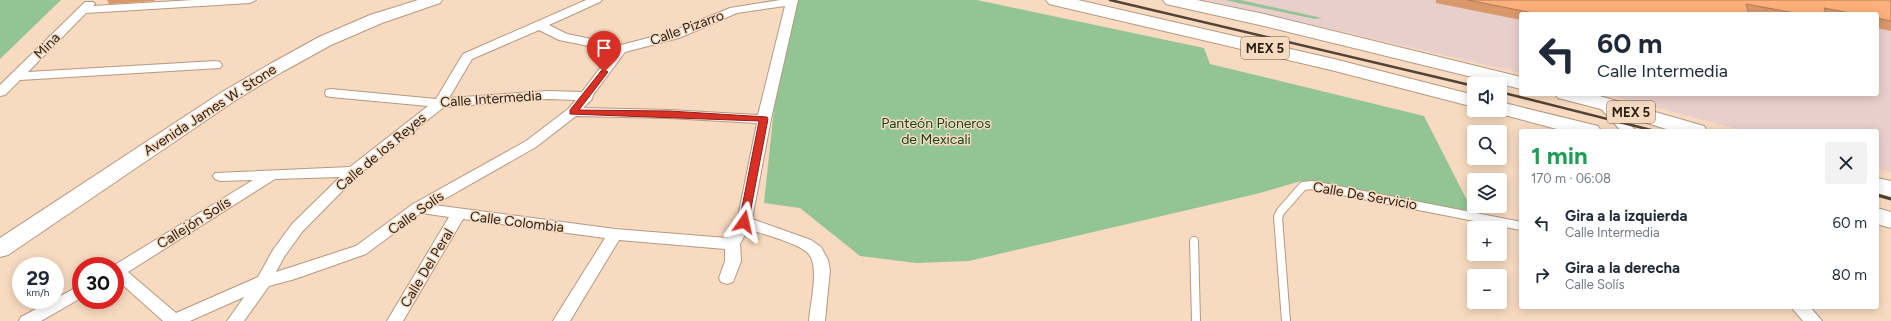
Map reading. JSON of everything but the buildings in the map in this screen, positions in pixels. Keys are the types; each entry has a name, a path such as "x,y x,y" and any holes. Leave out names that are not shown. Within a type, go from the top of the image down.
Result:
{"main road":[{"name":"Avenida James W. Stone","path":"0,249 229,96 276,68 324,41 376,19 434,0"},
{"name":"MEX 5","path":"1055,0 1326,63 1467,99"},
{"name":"MEX 5","path":"1172,0 1279,24 1519,83"},
{"name":"MEX 5","path":"1573,96 1689,129"},
{"name":"MEX 5","path":"1507,110 1582,129"},
{"path":"1879,186 1891,189"},
{"path":"1879,217 1891,220"}],"street":[{"name":"Mina","path":"0,92 93,0"},
{"path":"83,10 250,0"},
{"path":"539,25 596,0"},
{"path":"727,278 733,266 735,254 732,244 744,222 764,119 791,1"},
{"name":"Calle Pizarro","path":"539,25 563,37 595,45 621,49 675,35 733,5 791,1"},
{"name":"Calle de los Reyes","path":"235,321 264,281 278,254 297,228 353,172 440,103 467,57 539,25"},
{"name":"Calle Solís","path":"174,321 264,281 288,275 361,250 418,208 531,144 573,112 587,96 621,49"},
{"path":"16,76 216,65"},
{"name":"Calle Intermedia","path":"331,93 440,103 548,95 587,96"},
{"path":"1602,103 1627,129"},
{"path":"573,112 669,114 764,119"},
{"name":"Callejón Solís","path":"220,176 353,172"},
{"name":"Callejón Solís","path":"124,267 273,174"},
{"name":"Calle Colombia","path":"418,208 615,234 704,243 732,244"},
{"name":"Calle Del Peral","path":"395,321 458,214"},
{"path":"744,222 806,244 816,251 822,270 817,321"},
{"path":"561,321 615,234"},
{"path":"124,279 174,321"},
{"path":"27,321 72,296"},
{"path":"1801,309 1814,321"}],"lane":[{"name":"Calle De Servicio","path":"1286,321 1278,218 1281,212 1303,186 1312,185 1519,226"},
{"path":"1194,241 1196,321"}],"shaded area":[{"path":"1206,0 1891,0 1891,172 1879,169 1879,129 1737,129 1613,96 1879,96 1879,12 1519,12 1519,73"}],"green space":[{"path":"0,0 61,0 0,59"},
{"name":"Panteón Pioneros de Mexicali","path":"796,0 977,0 1204,48 1210,64 1424,116 1467,200 1467,211 1309,181 1301,181 1256,194 969,261 916,263 860,256 800,208 764,203 776,90"},
{"path":"1225,0 1240,0 1322,18 1315,19"}],"railway":[{"path":"1110,0 1467,84"},
{"path":"1507,94 1647,129"},
{"path":"1879,196 1891,199"}],"route":[{"path":"604,72 587,96 573,112 669,114 764,119 744,222"}]}
